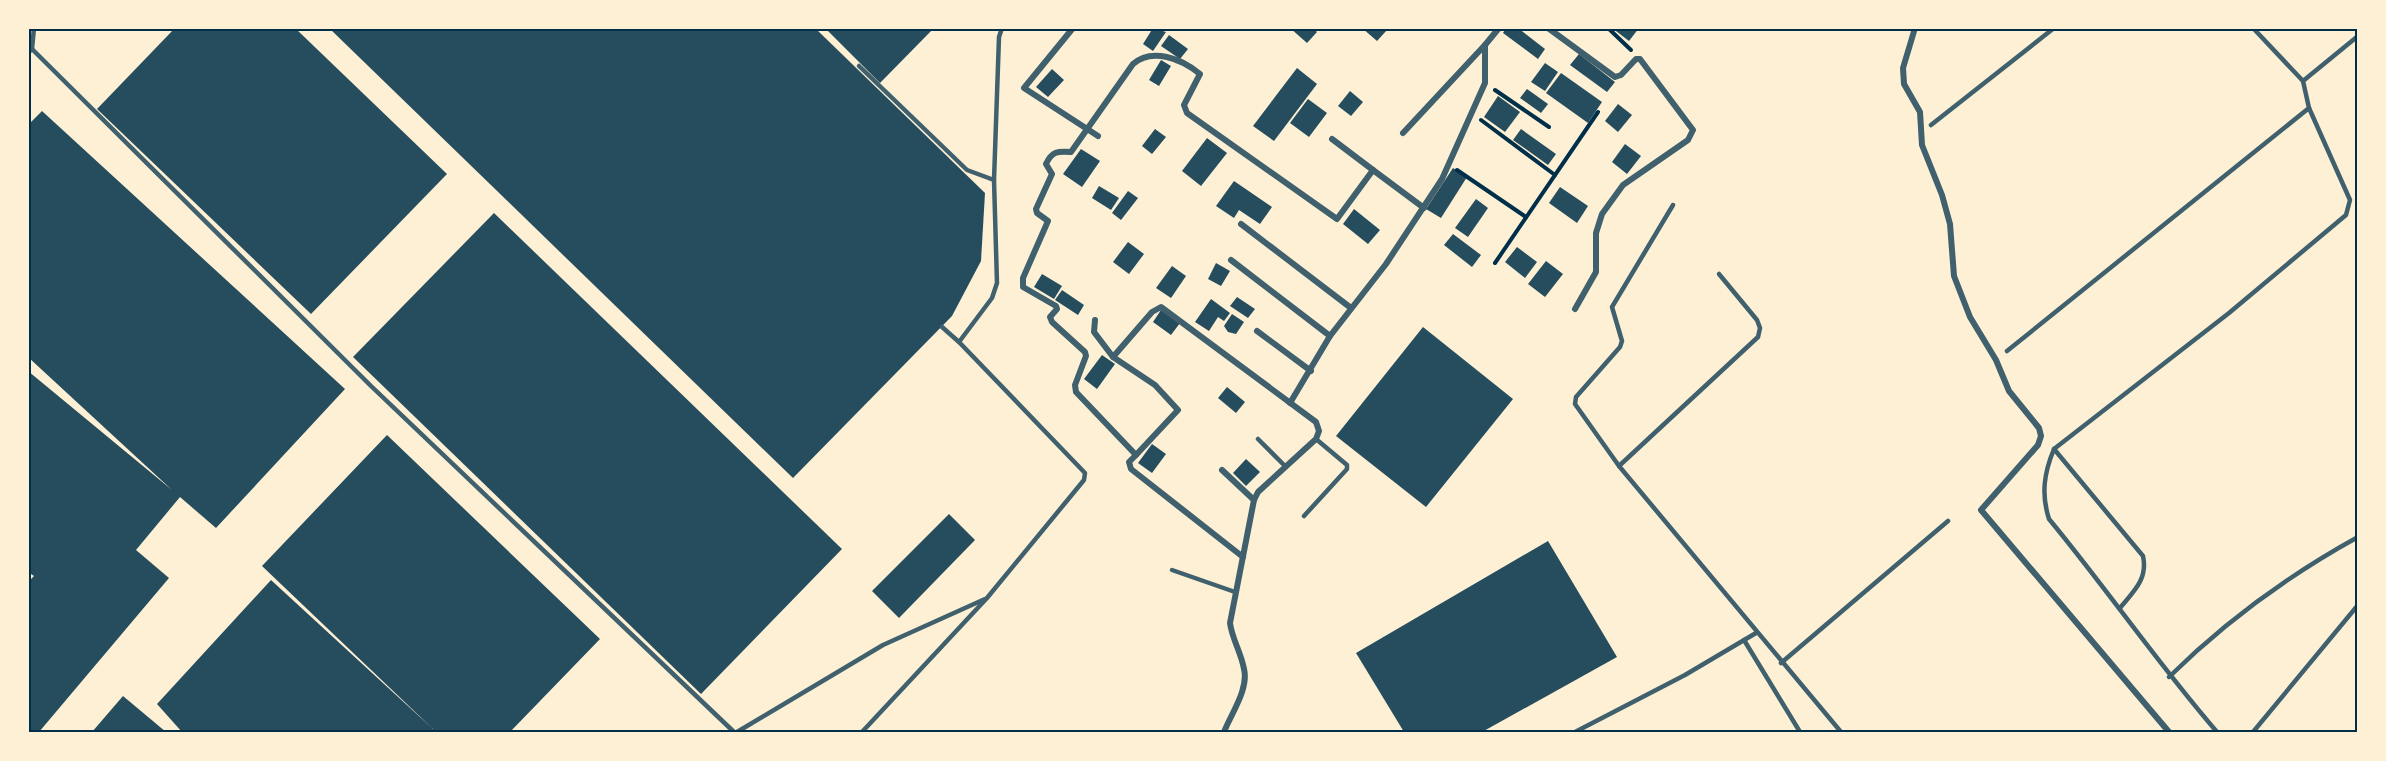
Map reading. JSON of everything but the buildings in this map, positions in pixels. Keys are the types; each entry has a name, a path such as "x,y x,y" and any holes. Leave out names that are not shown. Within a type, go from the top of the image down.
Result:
{"street":[{"path":"1073,28 1024,88 1098,136"},
{"path":"1403,134 1499,28"},
{"path":"1548,28 1615,76 1621,75 1636,59 1640,59 1693,130 1692,135 1623,185 1602,214 1596,233 1596,272 1575,309"},
{"path":"1915,28 1903,68 1904,84 1920,112 1922,146 1942,195 1950,224 1954,276 1970,318 1996,360 2009,391 2039,428 2041,436 2038,445 1981,510 2169,732"},
{"path":"1290,403 1330,336 1386,264 1424,208 1449,164 1485,83 1485,45"},
{"path":"1136,454 1076,392 1074,385 1086,357 1083,348 1052,322 1050,317 1057,309 1056,306 1023,287 1022,283 1048,221 1036,212 1052,174 1046,164 1056,151 1071,152 1132,64 1141,57 1161,56 1200,74 1184,105 1183,109 1187,113 1337,219 1373,170"},
{"path":"1332,139 1424,208"},
{"path":"1241,224 1351,308"},
{"path":"1232,260 1330,336"},
{"path":"1113,357 1152,312 1161,307 1316,422 1319,431 1316,439 1258,492 1254,500 1230,622 1232,637 1245,670 1245,683 1224,732"},
{"path":"1095,320 1094,332 1113,357 1155,385 1178,410 1129,462 1131,469 1243,557"},
{"path":"1257,331 1311,371"},
{"path":"1222,470 1254,500"}],"lane":[{"path":"34,28 30,51 371,386 736,732 883,645 987,598"},
{"path":"959,342 992,298 997,283 994,180 999,37 1002,28"},
{"path":"1931,125 2054,28"},
{"path":"2217,732 2169,676 2120,608 2049,519 2045,506 2044,481 2054,449 2343,220 2350,200 2309,108 2303,81 2253,28"},
{"path":"2303,81 2358,36"},
{"path":"859,66 967,170 994,180"},
{"path":"2007,351 2309,108"},
{"path":"1673,205 1612,307 1622,341 1620,348 1576,397 1576,409 1619,466 1756,633 1841,732"},
{"path":"1619,466 1758,338 1760,328 1757,320 1719,274"},
{"path":"862,732 987,598 1080,488 1085,473 942,327"},
{"path":"1258,439 1286,467"},
{"path":"1304,516 1347,469 1347,465 1316,439"},
{"path":"2054,449 2143,556 2146,568 2143,579 2120,608"},
{"path":"1781,663 1948,521"},
{"path":"2169,676 2203,644 2308,564 2358,537"},
{"path":"1172,570 1235,592"},
{"path":"2253,732 2358,605"},
{"path":"1575,732 1756,633"},
{"path":"1744,640 1800,732"}],"path":[{"path":"1608,28 1640,59"},
{"path":"1485,83 1549,127"},
{"path":"1495,263 1598,112"},
{"path":"1473,113 1555,175"},
{"path":"1449,164 1526,217"}]}
